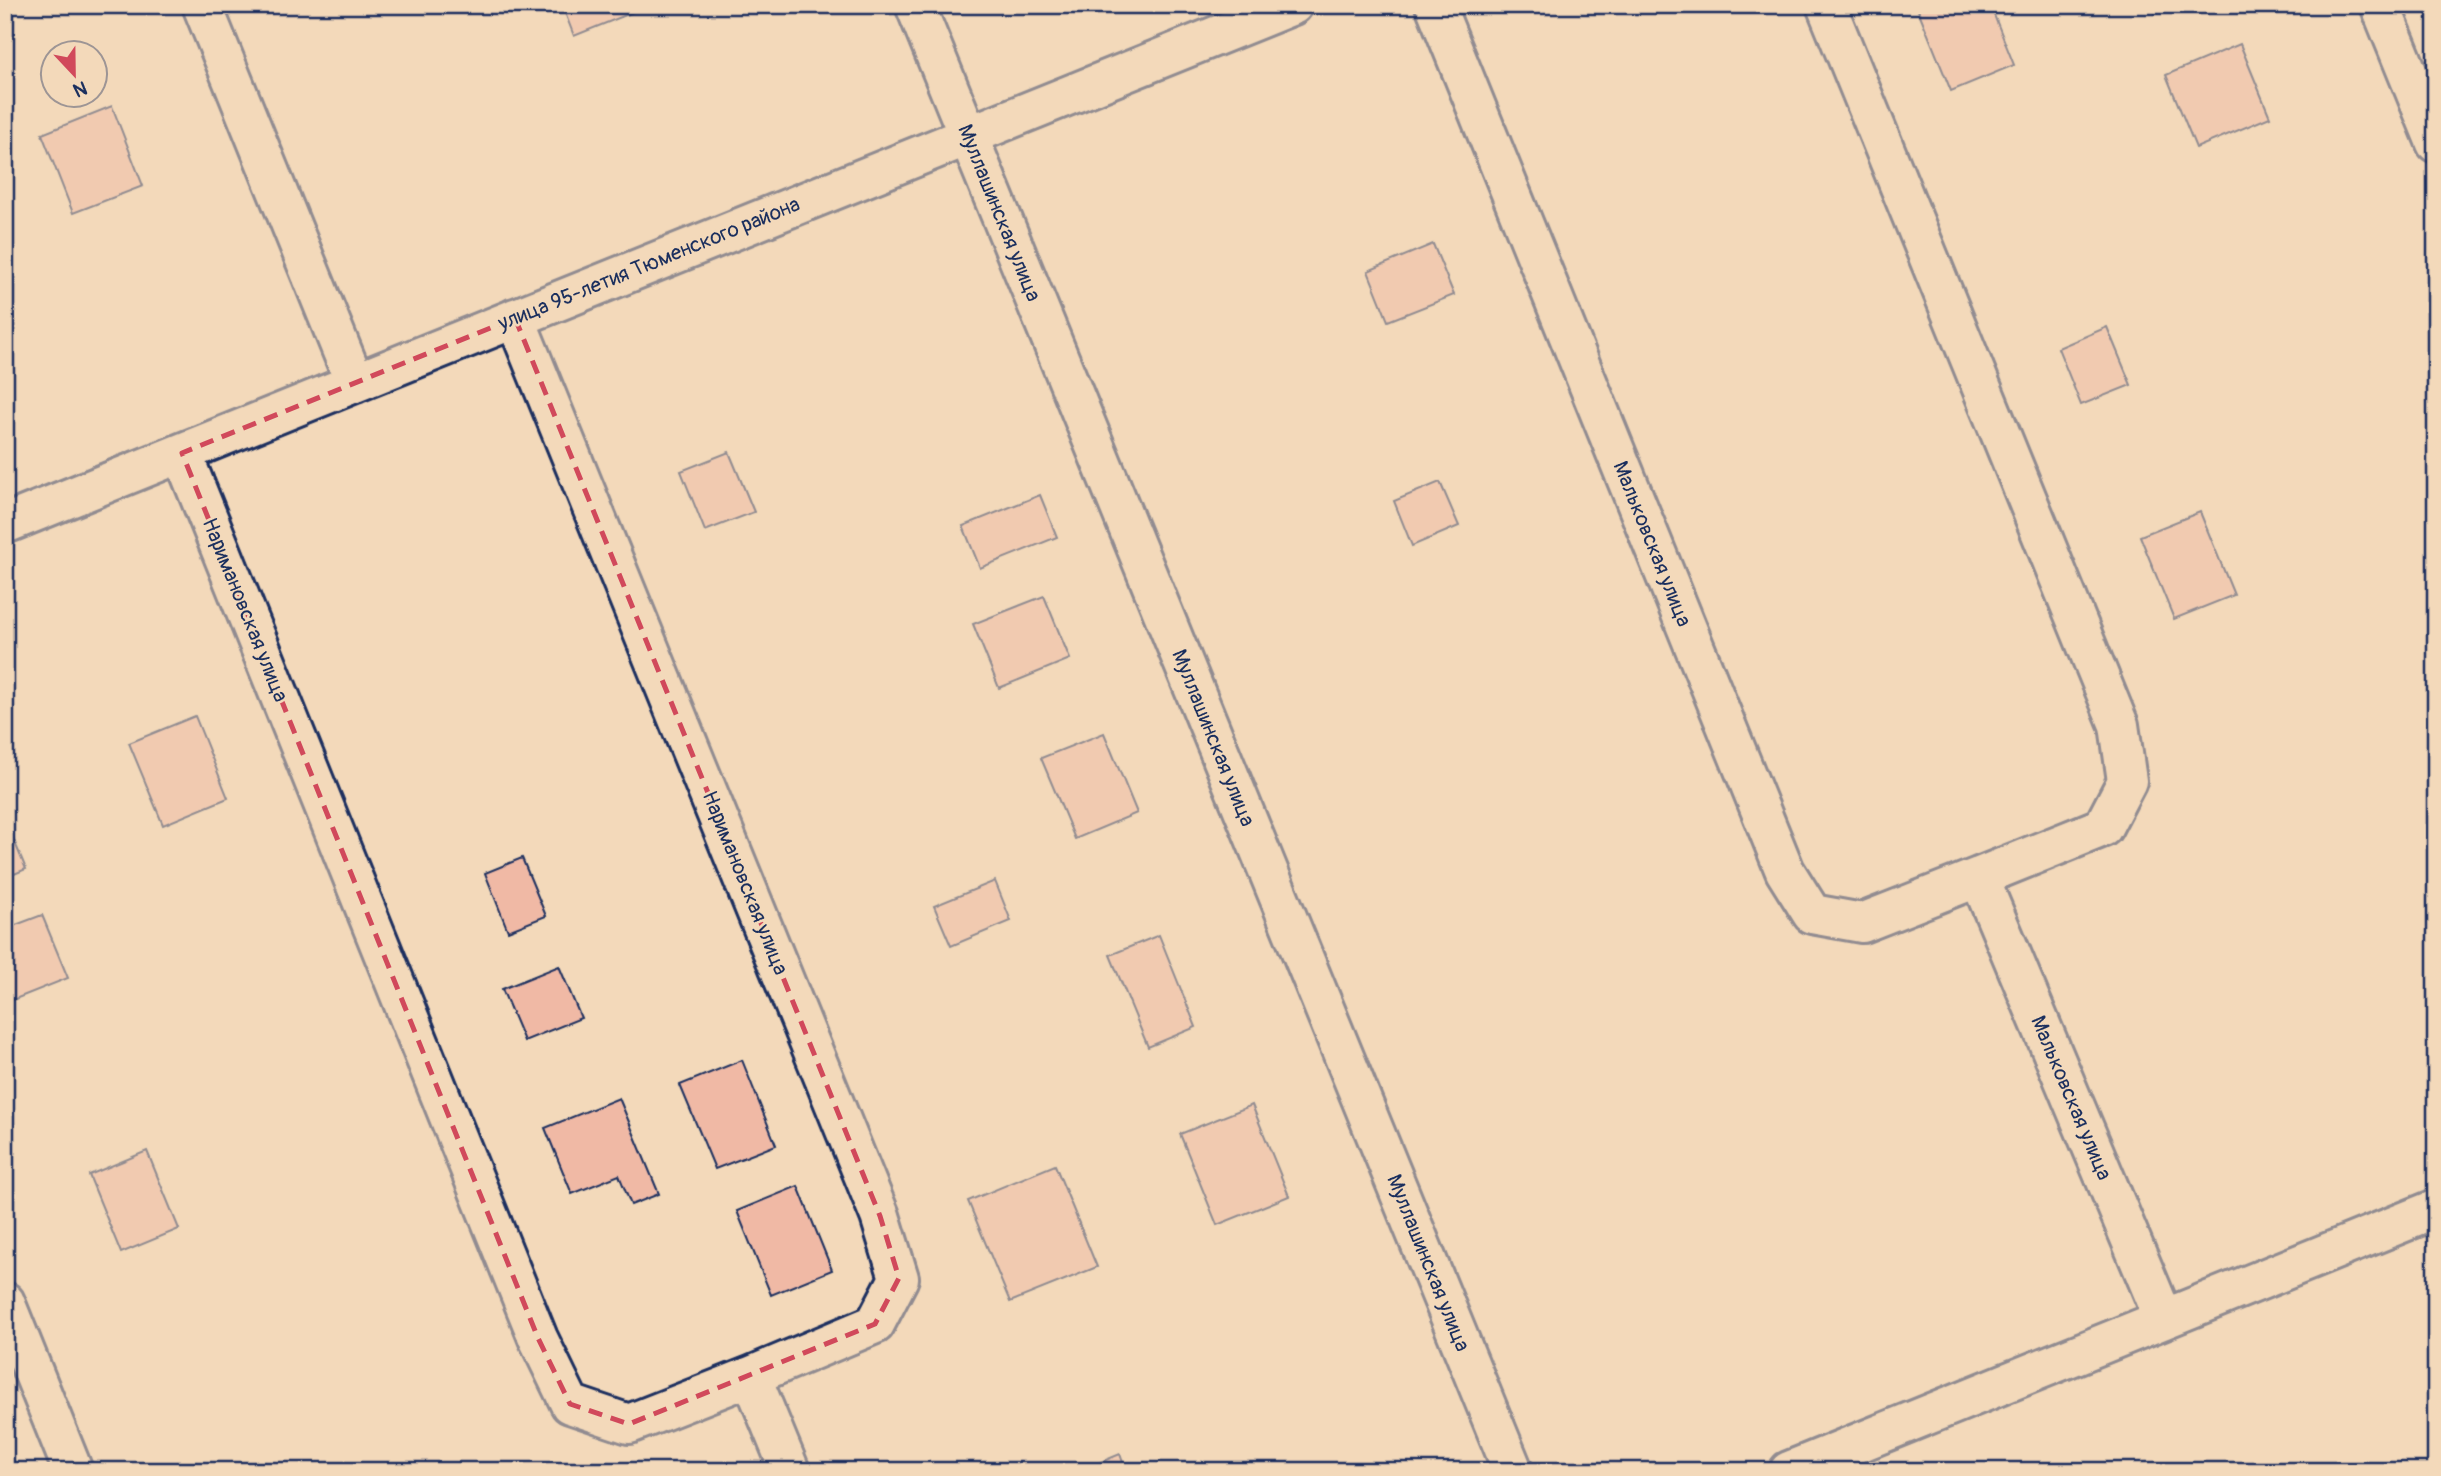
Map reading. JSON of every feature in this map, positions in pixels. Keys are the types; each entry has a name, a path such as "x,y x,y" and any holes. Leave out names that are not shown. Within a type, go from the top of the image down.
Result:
{"street":[{"path":"202,5 355,383"},
{"name":"Муллашинская улица","path":"915,5 1513,1471"},
{"name":"улица 95-летия Тюменского района","path":"5,524 1293,5"},
{"name":"Мальковская улица","path":"1435,5 1785,872 1812,914 1863,923 2103,827 2127,781 2119,724 1826,5"},
{"path":"2380,5 2436,143"},
{"name":"Наримановская улица","path":"182,453 533,1326 570,1404 629,1423 751,1376 874,1324 899,1278 880,1216 515,318"},
{"name":"Мальковская улица","path":"1979,877 2164,1319"},
{"path":"1789,1471 2436,1209"},
{"path":"5,1302 73,1471"},
{"path":"751,1376 790,1471"}],"highlighted area":[{"path":"515,318 880,1216 899,1278 875,1324 629,1424 570,1404 538,1338 182,453"}],"building":[{"path":"562,5 645,5 646,7 574,36"},
{"path":"1916,5 1990,5 2014,65 1951,91"},
{"path":"2152,5 2174,5 2155,13"},
{"path":"2240,44 2270,117 2196,148 2166,75"},
{"path":"112,106 143,186 73,213 42,134"},
{"path":"1433,244 1454,295 1388,321 1368,271"},
{"path":"2107,327 2131,385 2081,405 2058,348"},
{"path":"729,452 754,512 705,531 681,471"},
{"path":"1440,482 1459,526 1412,546 1394,501"},
{"path":"1040,495 1057,537 980,568 963,526"},
{"path":"2200,512 2234,595 2174,619 2140,536"},
{"path":"1044,596 1070,659 999,688 973,624"},
{"path":"195,716 228,798 163,825 129,743"},
{"path":"1104,733 1137,813 1075,839 1041,758"},
{"path":"5,819 26,869 5,878"},
{"path":"522,858 546,916 508,931 485,873"},
{"path":"995,881 1011,921 951,946 934,906"},
{"path":"42,915 68,978 5,1003 5,929"},
{"path":"1159,935 1196,1027 1148,1047 1110,955"},
{"path":"559,966 581,1018 524,1041 502,989"},
{"path":"742,1060 776,1145 715,1169 680,1085"},
{"path":"619,1098 659,1194 631,1205 619,1175 572,1194 545,1128"},
{"path":"1252,1105 1289,1196 1217,1225 1180,1134"},
{"path":"147,1151 179,1229 121,1253 89,1175"},
{"path":"1055,1165 1097,1267 1010,1302 968,1201"},
{"path":"798,1186 832,1270 771,1295 737,1211"},
{"path":"1120,1454 1126,1471 1079,1471"}]}
